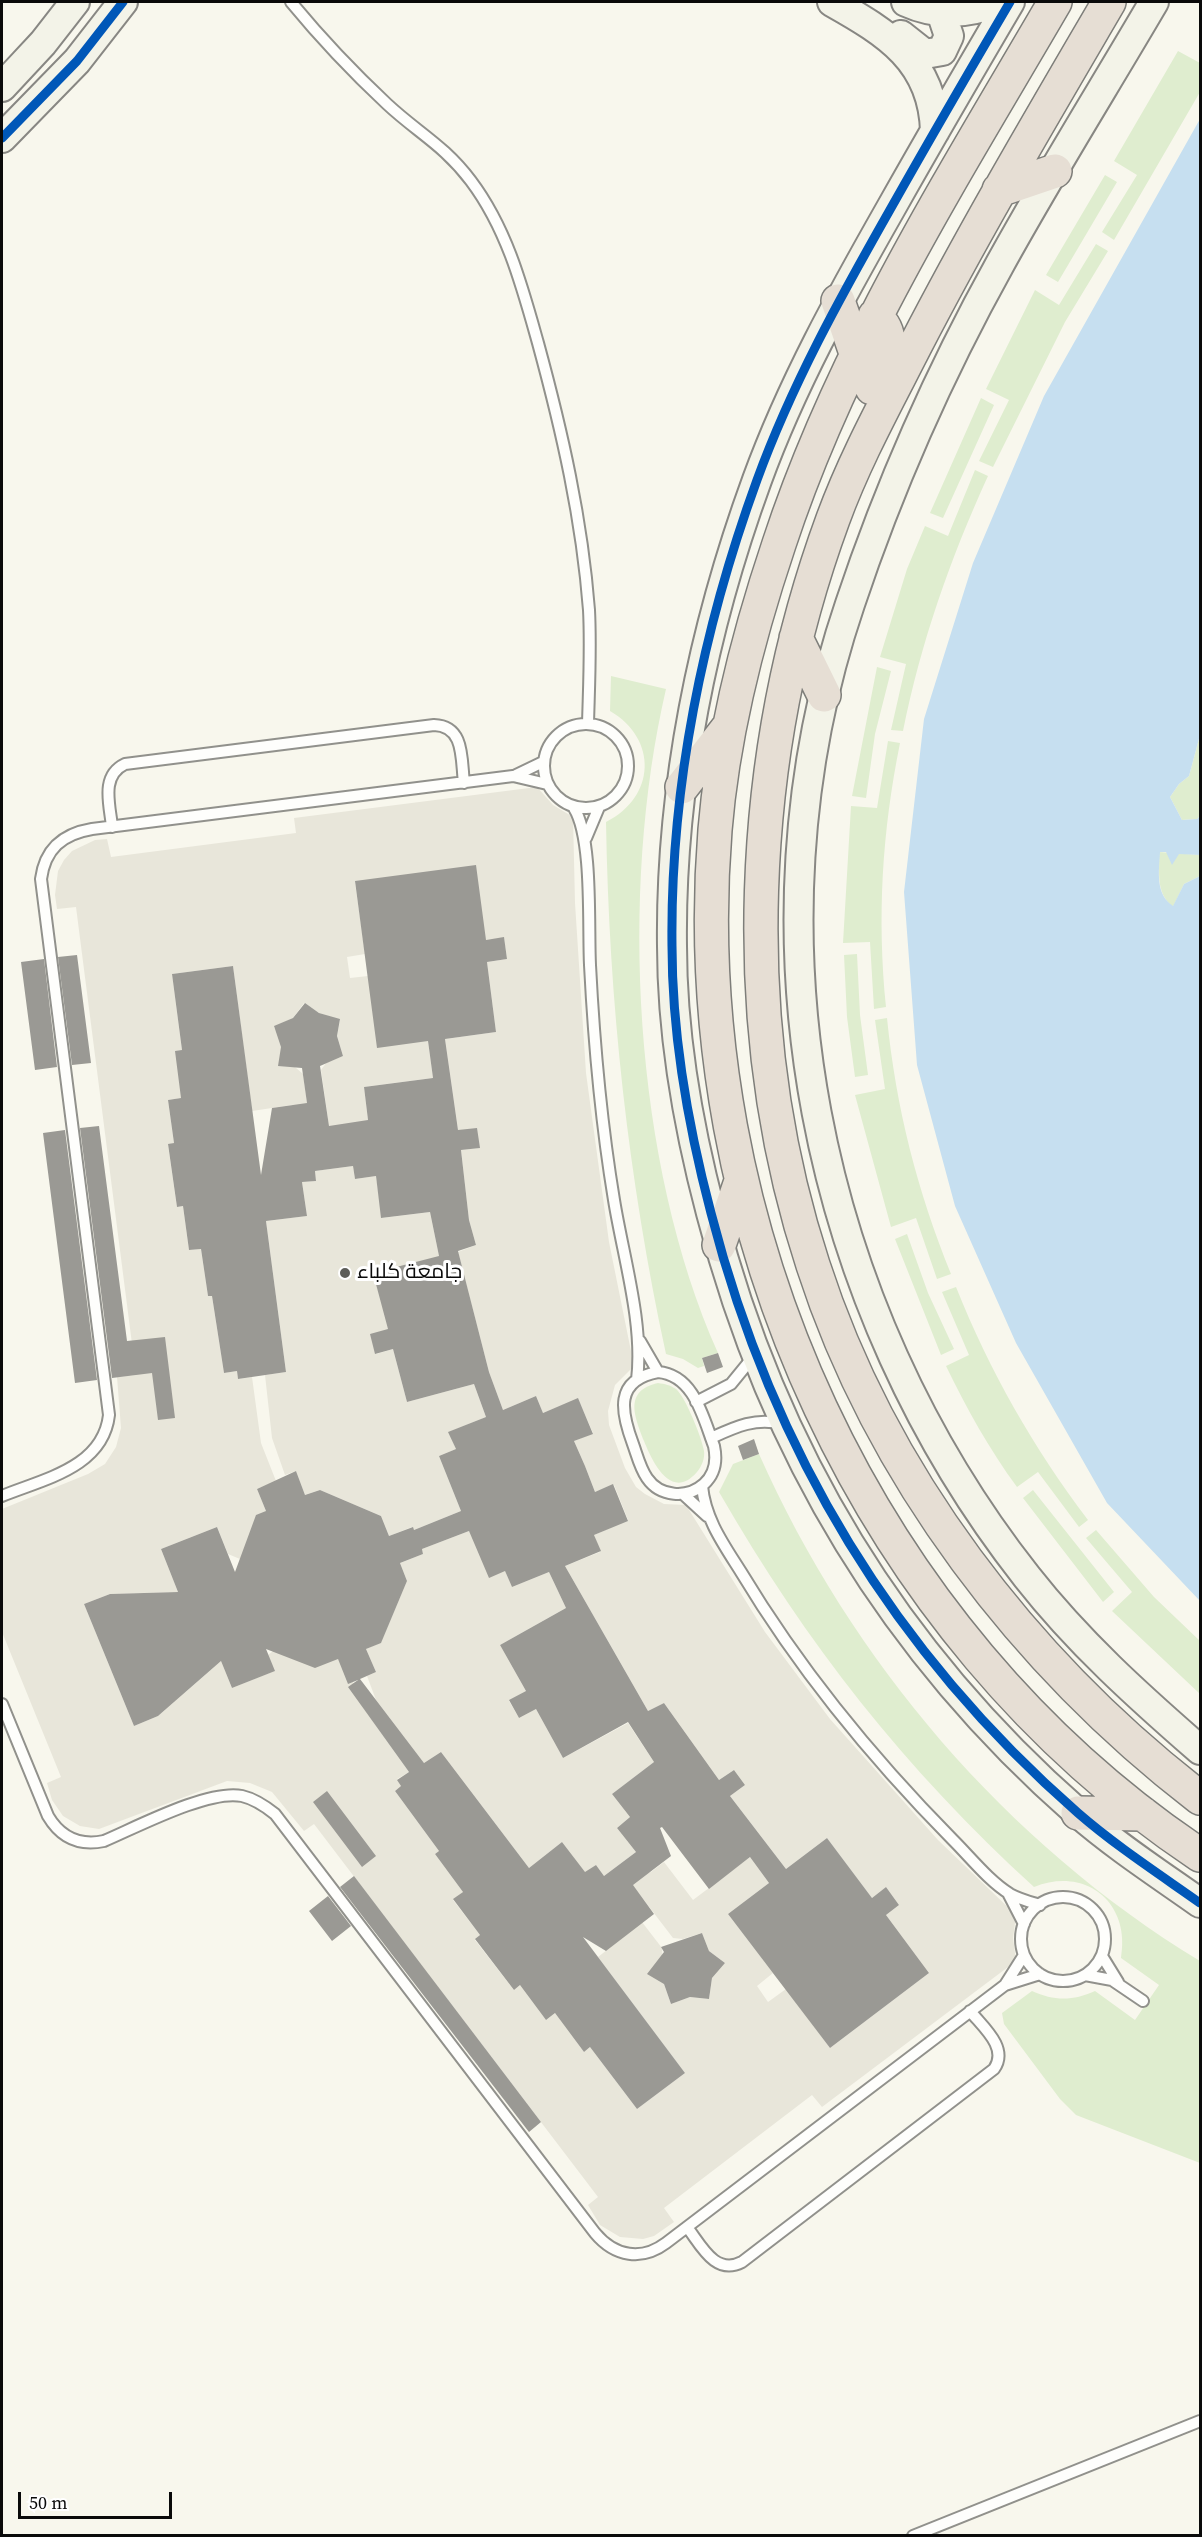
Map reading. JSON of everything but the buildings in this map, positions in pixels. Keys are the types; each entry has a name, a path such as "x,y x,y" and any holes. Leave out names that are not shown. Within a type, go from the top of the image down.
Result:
{"highway":[{"path":"1055,2 856,353 820,434 778,545 745,659 730,725 715,830 711,942 718,1052 741,1181 769,1282 804,1374 853,1474 881,1522 944,1614 1016,1699 1096,1776 1143,1814 1200,1855"},
{"path":"1109,2 999,190 934,310 855,465 816,568 796,638 779,716 768,801 763,867 763,968 771,1068 781,1134 813,1266 834,1322 874,1409 921,1492 957,1545 1021,1629 1133,1743 1200,1798"},
{"path":"999,190 1055,171"},
{"path":"838,301 856,353"},
{"path":"855,465 855,438 861,413 890,345 886,328 875,316"},
{"path":"796,638 824,695"},
{"path":"682,787 730,725"},
{"path":"719,1245 741,1181"},
{"path":"1078,1813 1143,1814"}],"street":[{"path":"4,83 43,43 75,2"},
{"path":"2,138 77,61 123,2"},
{"path":"832,2 866,21 895,32 931,55 942,51 949,42 941,12"},
{"path":"906,2 941,12 969,11 997,2"},
{"path":"1010,2 838,301 782,416 738,536 704,660 682,787 672,894 674,1001 686,1107 719,1245 755,1354 784,1425 835,1522 885,1599 963,1699 1078,1813 1200,1903"},
{"path":"1154,2 1001,262 925,413 849,606 824,695 815,739 803,827 799,904 801,980 807,1062 825,1160 851,1251 876,1320 907,1388 962,1487 1028,1578 1088,1647 1121,1680 1200,1749"},
{"path":"866,21 897,45 920,72 932,100 935,130"}],"lane":[{"path":"291,2 388,105 440,145 457,163 486,203 509,250 520,279 555,405 578,516 589,612 588,724"},
{"path":"588,724 609,730 623,746 628,767 623,787 617,796 599,807 574,808 558,799 547,784 543,762 545,753 555,737 570,727 588,724"},
{"path":"112,827 109,782 114,771 125,764 434,725 447,727 457,735 464,783"},
{"path":"2,1496 85,1460 99,1445 108,1426 109,1405 41,879 46,857 60,840 81,831 513,776 543,762"},
{"path":"513,776 547,784"},
{"path":"585,838 599,807"},
{"path":"574,808 585,838 591,982 599,1077 614,1196 639,1338 637,1380"},
{"path":"639,1338 658,1372"},
{"path":"696,1402 731,1384 745,1370 755,1354"},
{"path":"682,1494 702,1486 715,1464 716,1455 690,1390 679,1378 658,1372 637,1380 626,1392 622,1408 643,1470 659,1489 682,1494 707,1516 780,1633 849,1725 925,1812 1008,1893 1024,1924 1022,1945 1024,1955 1040,1974 1058,1981 1068,1981 1085,1975 1103,1977 1120,1985 1143,2001"},
{"path":"711,1438 747,1423 766,1421 784,1425"},
{"path":"702,1486 707,1516"},
{"path":"2,1704 48,1816 54,1826 71,1840 93,1843 104,1841 218,1796 242,1796 265,1806 275,1814 602,2241 619,2252 639,2255 658,2249 1005,1985 1040,1974"},
{"path":"1008,1893 1040,1905"},
{"path":"1024,1924 1040,1905 1049,1900 1070,1898 1090,1907 1097,1915 1105,1935 1102,1956 1085,1975"},
{"path":"1005,1985 1024,1955"},
{"path":"1102,1956 1120,1985"},
{"path":"687,2227 708,2255 718,2264 730,2266 742,2262 994,2069 1000,2059 998,2047 970,2011"},
{"path":"913,2535 1200,2421"}],"green space":[{"path":"1178,51 1200,63 1200,92 1114,240 1102,232 1137,175 1114,161"},
{"path":"1105,175 1117,182 1058,282 1046,275"},
{"path":"1096,244 1108,251 1065,322 993,467 979,461 1009,400 986,389 1035,290 1059,305"},
{"path":"981,398 994,405 943,518 930,513"},
{"path":"975,470 988,476 961,538 938,601 910,698 903,731 891,730 906,664 880,657 907,569 925,526 948,536"},
{"path":"877,667 891,671 875,734 866,798 852,796"},
{"path":"611,676 666,689 651,768 642,851 639,938 642,1025 652,1112 667,1197 689,1278 718,1353 702,1358 704,1366 698,1368 683,1359 666,1354 631,1156 616,1024 606,822 622,811 634,798 642,783 645,768 643,752 637,737 626,723 610,711"},
{"path":"1200,735 1200,816 1197,819 1182,820 1170,797 1179,784 1189,776"},
{"path":"888,741 900,743 889,809 883,875 882,940 886,1007 874,1009 870,942 843,943 851,806 877,808"},
{"path":"1159,852 1200,855 1200,876 1184,884 1173,907 1163,895 1161,888"},
{"path":"857,954 860,1015 868,1075 855,1077 847,1017 844,955"},
{"path":"887,1018 902,1116 918,1180 951,1274 937,1279 916,1218 891,1227 855,1095 885,1089 875,1020"},
{"path":"907,1234 928,1293 954,1349 941,1355 895,1239"},
{"path":"956,1287 983,1349 1014,1408 1049,1465 1088,1520 1079,1527 1038,1472 1017,1487 970,1413 954,1382 946,1366 969,1355 942,1292"},
{"path":"658,1383 672,1387 680,1393 693,1418 704,1451 703,1462 697,1472 688,1480 679,1483 671,1481 657,1468 644,1441 635,1414 634,1406 640,1392"},
{"path":"759,1454 796,1530 839,1604 888,1674 941,1741 999,1803 1062,1861 1129,1914 1200,1961 1200,2163 1076,2115 1060,2099 1004,2024 1002,2013 1032,1991 1048,1997 1071,1998 1095,1991 1135,2020 1159,1985 1121,1958 1122,1938 1119,1921 1112,1906 1101,1894 1087,1886 1071,1882 1053,1882 1034,1887 942,1797 900,1750 823,1653 752,1548 719,1492 733,1464"},
{"path":"1033,1490 1114,1592 1103,1602 1023,1498"},
{"path":"1096,1530 1154,1597 1200,1641 1200,1694 1112,1611 1132,1592 1086,1538"}],"shaded area":[{"path":"537,787 553,805 573,817 575,903 586,1073 609,1242 634,1366 615,1385 608,1411 609,1425 625,1468 636,1487 645,1494 664,1504 686,1505 765,1632 830,1719 938,1840 1016,1915 1013,1938 1016,1961 822,2107 812,2095 664,2208 674,2222 654,2236 643,2239 620,2237 600,2225 588,2205 598,2197 314,1824 304,1831 272,1792 250,1783 227,1781 99,1829 80,1826 63,1816 52,1800 47,1783 61,1777 2,1632 2,1509 88,1474 105,1464 116,1447 121,1428 117,1377 136,1375 76,907 57,909 55,895 58,871 72,851 95,840 107,839 111,857 296,833 294,818","holes":["355,882 486,940 504,938 507,959 487,962 496,1032 445,1039 458,1130 479,1148 461,1150 469,1220 476,1245 458,1252 489,1372 503,1410 536,1396 543,1413 578,1399 593,1433 574,1441 595,1492 614,1485 628,1520 594,1535 600,1552 565,1566 648,1711 664,1703 719,1780 734,1770 745,1785 730,1796 786,1869 827,1838 872,1898 886,1887 899,1905 886,1915 929,1973 830,2048 786,1989 768,2002 757,1986 773,1973 728,1914 769,1883 750,1857 693,1900 664,1862 651,1872 627,1878 673,1938 683,1939 702,1933 709,1951 725,1963 712,1978 709,1999 690,1997 671,2004 664,1984 662,1948 615,1887 630,1932 598,1957 685,2073 637,2109 590,2047 584,2052 555,2013 546,2020 520,1985 514,1990 475,1940 480,1935 453,1900 463,1892 435,1854 439,1851 395,1791 401,1786 397,1779 409,1772 362,1706 353,1682 338,1659 273,1651 268,1655 274,1671 232,1688 221,1661 158,1716 134,1726 84,1604 110,1594 178,1592 161,1549 217,1527 228,1554 240,1559 266,1511 257,1489 276,1481 261,1443 252,1377 238,1379 237,1371 224,1373 212,1296 208,1296 201,1249 189,1250 183,1206 177,1207 168,1145 174,1143 168,1100 181,1098 182,1050 172,974 233,966 252,1111 292,1105 315,1157 303,1074 295,1067 274,1027 293,1018 304,1003 319,1013 340,1020 337,1036 343,1056 326,1063 321,1070 333,1155 368,1120 364,1087 433,1078 428,1041 368,976 350,978 347,957 365,954"]},
{"path":"353,1166 355,1179 376,1176 382,1218 430,1212 439,1256 388,1329 376,1354 393,1349 407,1402 474,1384 486,1417 449,1432 456,1449 439,1456 461,1511 414,1530 412,1527 389,1536 381,1516 320,1490 305,1495 296,1471 285,1475 272,1438 265,1375 286,1372 266,1221 307,1216 302,1182 316,1181 315,1171"},
{"path":"469,1531 505,1571 512,1587 549,1572 566,1608 500,1645 526,1691 509,1701 519,1718 536,1709 563,1758 628,1723 654,1762 612,1794 630,1817 617,1828 636,1852 604,1876 596,1865 585,1873 562,1842 529,1868 441,1752 424,1763 376,1700 367,1676 376,1672 366,1649 381,1642 407,1581 400,1563 423,1554 422,1549"}],"water":[{"path":"1200,119 1200,735 1189,776 1179,784 1170,797 1182,820 1197,819 1200,816 1200,855 1179,854 1172,865 1166,852 1160,852 1159,882 1163,895 1173,906 1184,884 1200,876 1200,1601 1107,1503 1016,1343 955,1206 917,1065 904,892 924,719 973,563 1044,396"}],"cycle path":[{"path":"2,138 77,61 123,2"},
{"path":"1010,2 872,241 818,341 771,444 738,536 706,651 684,768 677,827 672,946 678,1048 695,1147 711,1213 737,1300 768,1384 805,1465 848,1541 897,1615 952,1685 1012,1751 1092,1825 1200,1903"}],"place":[{"name":"جامعة كلباء","path":"345,1273"}]}
